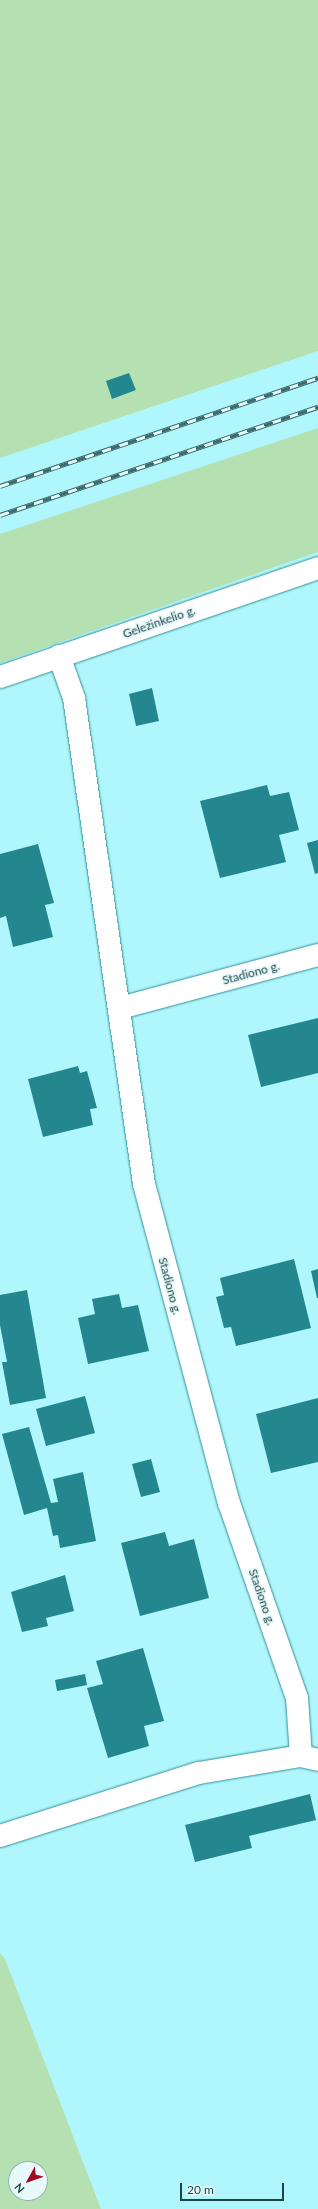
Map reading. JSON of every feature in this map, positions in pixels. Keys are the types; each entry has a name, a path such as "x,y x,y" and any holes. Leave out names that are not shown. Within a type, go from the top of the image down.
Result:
{"street":[{"name":"Geležinkelio g.","path":"0,677 318,568"},
{"path":"59,656 74,698 120,1008"},
{"name":"Stadiono g.","path":"0,1836 199,1773 309,1758 297,1698 230,1503 145,1192 120,1008 318,955"}],"green space":[{"path":"0,0 318,0 318,351 0,458"},
{"path":"318,428 318,552 0,663 0,534"},
{"path":"0,1953 5,1959 101,2209 0,2209"}],"building":[{"path":"129,373 136,390 112,399 106,381"},
{"path":"152,688 159,721 136,726 129,694"},
{"path":"267,785 270,796 289,792 299,830 279,835 286,862 220,878 200,801"},
{"path":"318,840 318,873 315,874 307,843"},
{"path":"38,844 54,903 45,905 53,937 13,947 6,916 0,918 0,854"},
{"path":"318,1018 318,1073 261,1087 248,1035"},
{"path":"78,1066 80,1073 87,1071 97,1108 90,1109 93,1125 43,1137 28,1079"},
{"path":"294,1259 311,1328 236,1346 231,1327 224,1328 216,1297 224,1295 220,1278"},
{"path":"318,1269 318,1298 317,1298 311,1271"},
{"path":"27,1290 46,1398 10,1405 2,1362 7,1362 0,1325 0,1295"},
{"path":"119,1294 122,1308 138,1305 149,1351 88,1364 78,1318 95,1314 92,1299"},
{"path":"85,1396 95,1433 46,1446 36,1409"},
{"path":"318,1398 318,1462 271,1473 256,1414"},
{"path":"29,1427 51,1503 58,1502 53,1479 83,1472 96,1541 60,1548 58,1535 53,1536 47,1508 24,1515 2,1434"},
{"path":"151,1459 160,1492 141,1497 132,1464"},
{"path":"165,1532 169,1546 194,1539 209,1598 140,1616 121,1543"},
{"path":"65,1575 74,1611 46,1618 48,1626 22,1632 11,1592"},
{"path":"143,1648 164,1721 144,1726 149,1746 108,1758 87,1688 103,1684 96,1661"},
{"path":"85,1674 87,1685 57,1691 55,1680"},
{"path":"310,1794 316,1820 249,1836 252,1848 195,1862 185,1825"}],"railway":[{"path":"0,486 318,378"},
{"path":"0,515 318,407"}]}
